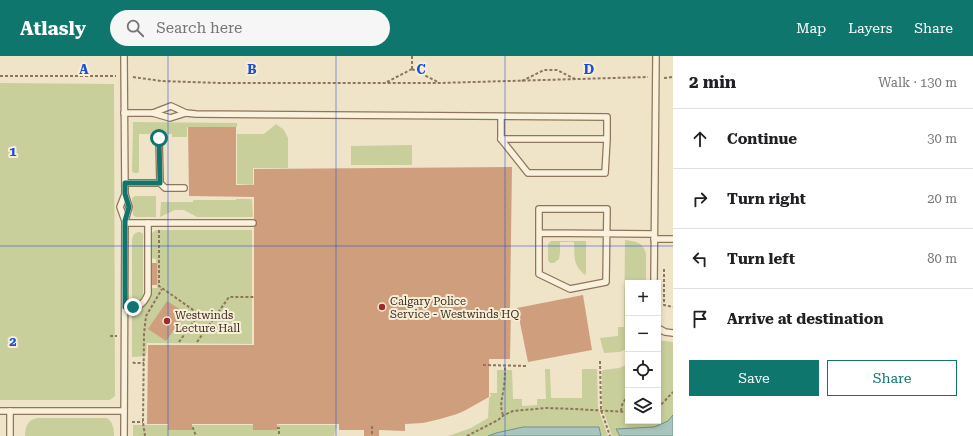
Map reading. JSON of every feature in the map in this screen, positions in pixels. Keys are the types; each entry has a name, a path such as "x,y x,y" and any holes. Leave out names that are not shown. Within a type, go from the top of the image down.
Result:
{"lane":[{"path":"124,56 125,194 129,207 125,222 124,436"},
{"path":"654,280 656,56"},
{"path":"153,113 170,106 186,113 196,114 607,117 605,173 528,173 501,140 501,117"},
{"path":"124,113 153,113 170,118 186,113"},
{"path":"159,138 160,183 164,188 184,188"},
{"path":"501,140 607,139"},
{"path":"125,183 160,183"},
{"path":"539,209 607,209 606,282 570,289 539,274 539,233 539,209"},
{"path":"125,222 253,223"},
{"path":"125,307 135,307 140,305 148,294 148,223"},
{"path":"539,233 606,233 654,236 673,239"},
{"path":"661,330 664,332 673,333"},
{"path":"0,411 124,411"},
{"path":"10,411 10,436"}],"path":[{"path":"412,56 412,69"},
{"path":"385,83 412,69"},
{"path":"412,69 439,83"},
{"path":"521,81 544,70 557,70 576,79"},
{"path":"0,76 124,76 161,81 220,83 439,83 673,77"},
{"path":"159,223 159,286 199,314 217,314"},
{"path":"664,268 664,305 673,307"},
{"path":"145,436 143,422 146,316 162,289"},
{"path":"197,342 229,297 254,297"},
{"path":"179,342 199,314"},
{"path":"600,361 601,410 610,436"},
{"path":"483,365 528,366"},
{"path":"503,416 501,411 501,401 505,365"},
{"path":"661,405 673,392"},
{"path":"621,411 625,400"},
{"path":"467,436 513,411 567,408 625,412"},
{"path":"372,426 372,436"},
{"path":"192,428 194,428 196,436"},
{"path":"277,428 279,428 279,436"}],"green space":[{"path":"0,83 114,84 115,396 110,400 0,400"},
{"path":"133,122 237,123 237,127 187,127 187,137 172,137 172,134 139,134 139,171 138,173 134,173 132,171"},
{"path":"276,124 284,130 288,138 288,168 253,168 253,185 237,184 237,134 264,134"},
{"path":"412,145 412,165 351,165 351,146"},
{"path":"135,196 156,196 156,217 136,217 133,215 132,198"},
{"path":"252,199 253,217 197,217 184,210 175,210 160,217 161,202 193,202 193,200"},
{"path":"156,230 252,230 252,344 147,343 146,356 132,357 132,313 146,304 150,297 151,288 157,288 156,259 151,258 151,236"},
{"path":"138,232 143,234 143,295 142,300 134,304 132,303 132,239 134,234"},
{"path":"625,240 638,243 643,246 646,253 646,280 625,280 625,350 620,352 604,353 600,338 618,336 618,327 624,327"},
{"path":"551,241 586,241 585,275 576,264 574,256 574,242 560,242 559,259 554,263 550,263 548,260 548,244"},
{"path":"661,340 673,342 673,436 612,436 602,407 602,372 603,370 619,368 625,365 625,424 661,424"},
{"path":"545,369 550,369 551,398 582,398 582,369 597,369 598,408 608,436 448,436 471,428 488,418 489,398 491,396 490,393 497,393 497,370 512,370 513,399 522,399 522,406 537,405 537,399 546,399"},
{"path":"38,418 107,418 113,426 114,436 25,436 29,421"},
{"path":"133,425 337,425 334,436 133,436"}],"water":[{"path":"673,415 673,436 620,436 616,429 654,427 668,421"},
{"path":"523,427 599,427 601,436 488,436"}],"building":[{"name":"Calgary Police Service - Westwinds HQ","path":"188,127 236,127 236,185 254,185 254,169 512,167 510,359 489,359 489,397 457,414 423,423 405,424 405,431 379,430 379,436 364,436 364,430 339,430 339,424 277,424 277,430 253,430 253,424 192,424 192,430 168,430 168,424 147,424 148,345 254,345 254,227 257,223 254,219 254,197 189,196"},
{"path":"152,263 157,263 157,285 152,285"},
{"path":"583,295 592,350 528,362 517,308"},
{"name":"Westwinds Lecture Hall","path":"167,301 186,313 166,341 148,329"}],"place":[{"name":"Calgary Police Service - Westwinds HQ","path":"382,307"},
{"name":"Westwinds Lecture Hall","path":"167,321"}],"route":[{"path":"133,307 125,307 125,221 129,207 125,194 125,183 160,183 159,138"}]}
